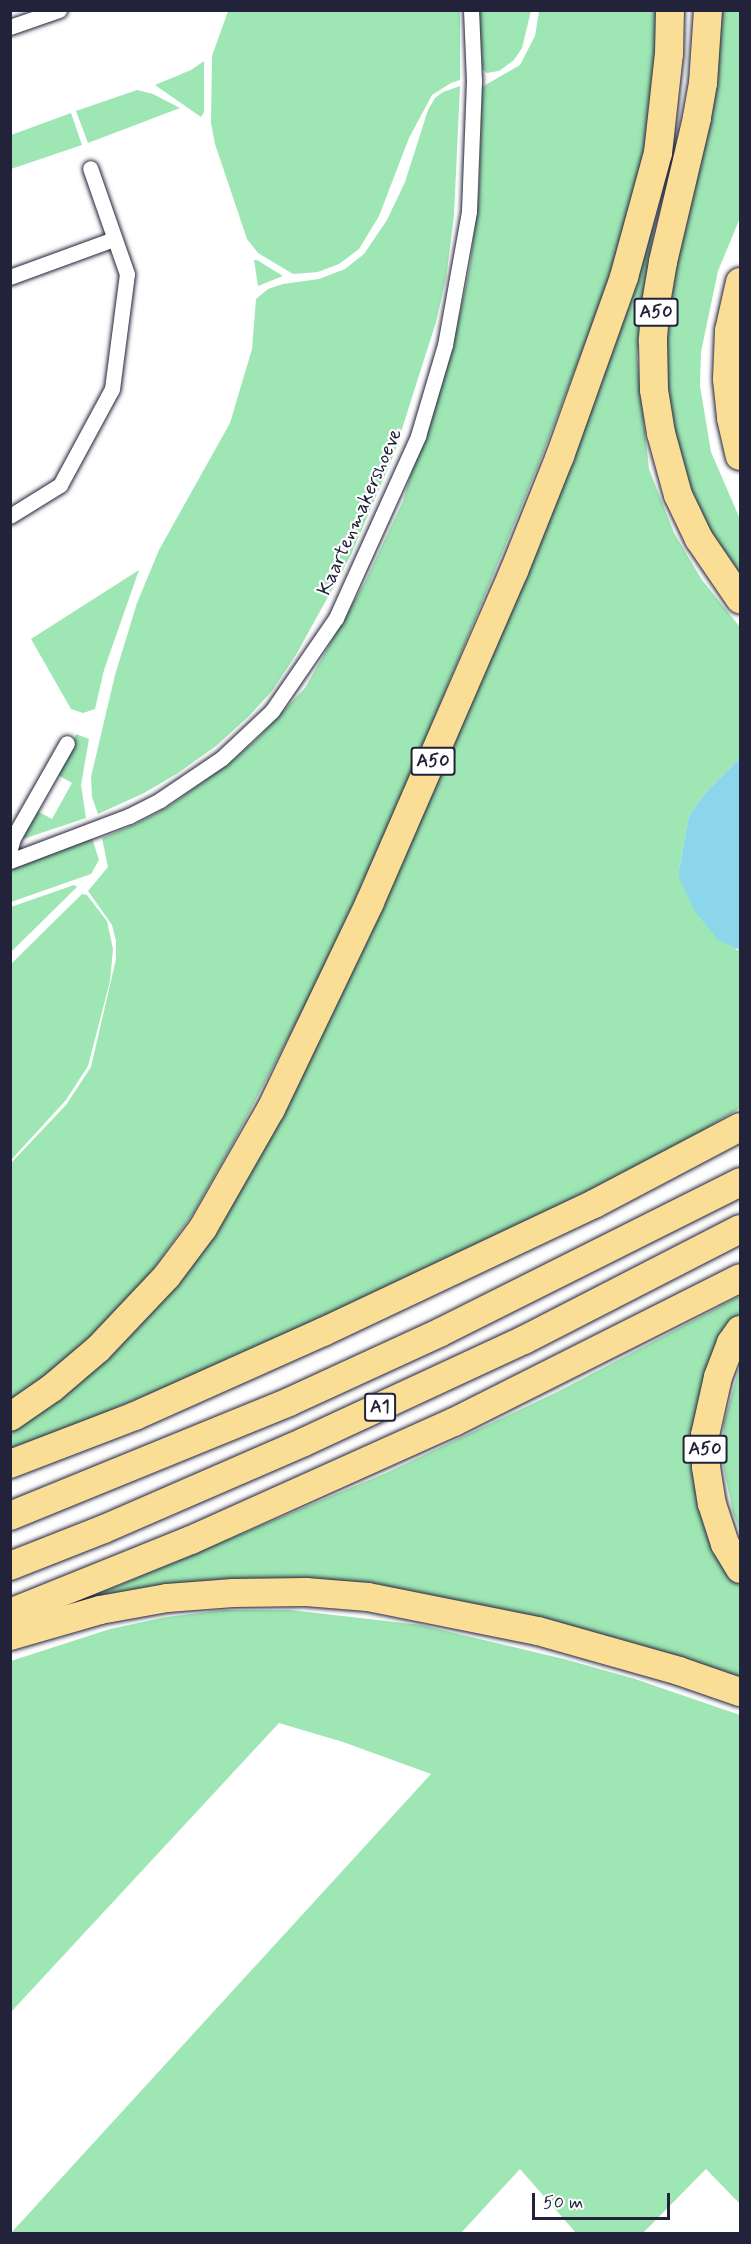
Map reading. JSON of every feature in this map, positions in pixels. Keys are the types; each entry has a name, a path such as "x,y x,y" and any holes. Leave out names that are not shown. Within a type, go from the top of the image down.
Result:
{"highway":[{"name":"A50","path":"10,1417 52,1388 98,1349 166,1276 203,1228 271,1109 370,902 514,572 560,456 624,277 658,153 669,54 670,10"},
{"name":"A50","path":"708,10 704,74 698,118 663,262 656,303 653,341 654,390 661,434 678,495 699,539 741,599"},
{"path":"741,282 731,323 727,370 731,418 741,456"},
{"path":"10,1464 135,1416 323,1332 594,1204 741,1127"},
{"name":"A1","path":"10,1516 289,1402 430,1337 741,1182"},
{"name":"A1","path":"10,1566 124,1521 304,1442 524,1340 741,1229"},
{"name":"A1","path":"10,1613 191,1540 444,1427 741,1278"},
{"name":"A50","path":"741,1330 731,1343 718,1377 705,1435 706,1467 712,1504 725,1544 741,1569"},
{"path":"10,1636 100,1610 167,1598 233,1593 306,1592 421,1606 538,1631 679,1671 741,1692"}],"street":[{"path":"10,27 59,10"},
{"name":"Kaartenmakershoeve","path":"10,861 129,816 160,801 222,758 272,711 336,618 418,436 445,345 469,211 474,81 471,10"},
{"path":"10,516 60,485 112,389 127,274 90,168"},
{"path":"10,277 114,238"},
{"path":"10,849 13,838 68,743"}],"green space":[{"path":"228,11 460,11 460,80 432,95 409,138 379,216 359,249 339,264 318,272 293,274 258,253 247,239 215,144 211,123 212,56"},
{"path":"479,11 531,11 522,48 514,60 499,71 487,73 482,69"},
{"path":"539,11 657,11 653,94 643,157 628,219 604,294 538,466 403,794 314,989 234,1141 194,1212 147,1278 76,1352 11,1402 11,1163 66,1105 91,1067 116,959 116,941 112,925 88,891 108,867 102,838 168,807 232,761 257,739 305,688 364,584 403,501 411,473 425,440 458,322 470,266 479,192 482,87 520,65 535,36"},
{"path":"715,11 740,11 740,218 718,271 701,352 700,386 711,452 740,519 740,587 694,510 663,386 675,251"},
{"path":"204,61 204,112 201,117 155,85 191,70"},
{"path":"460,86 454,215 446,279 436,322 394,454 350,557 297,653 272,691 249,716 216,746 178,773 144,793 98,814 92,797 91,777 115,675 137,603 159,550 230,423 252,349 256,299 268,289 283,284 319,279 345,269 364,254 387,220 405,182 428,110 435,98 443,92"},
{"path":"137,90 153,94 180,108 88,143 76,111"},
{"path":"71,113 82,145 11,169 11,135"},
{"path":"654,221 637,357 649,469 674,533 702,580 740,627 740,758 706,792 689,816 678,875 737,950 740,950 740,1108 689,1139 584,1193 239,1356 11,1452 11,1427 234,1185"},
{"path":"254,260 257,260 283,276 258,286"},
{"path":"139,570 104,670 95,709 83,713 71,709 31,639"},
{"path":"76,734 89,739 81,785 86,818 20,840 37,811 52,819 72,783 58,775"},
{"path":"92,838 99,860 91,874 11,902 11,868"},
{"path":"74,885 77,887 11,952 11,907"},
{"path":"82,894 87,895 107,921 113,949 110,981 88,1066 66,1100 11,1160 11,964"},
{"path":"740,1296 740,1313 732,1324 699,1403 736,1579 740,1584 740,1690 292,1588 10,1631 386,1473 557,1392"},
{"path":"740,1365 740,1531 733,1513 722,1460 724,1423"},
{"path":"225,1610 290,1610 421,1625 564,1659 635,1679 740,1715 740,2204 706,2169 643,2233 576,2233 520,2169 461,2233 11,2233 431,1774 343,1742 279,1723 11,2012 11,1661 110,1629 166,1617"}],"water":[{"path":"740,758 740,950 718,940 694,910 678,875 689,816 706,792"}]}
